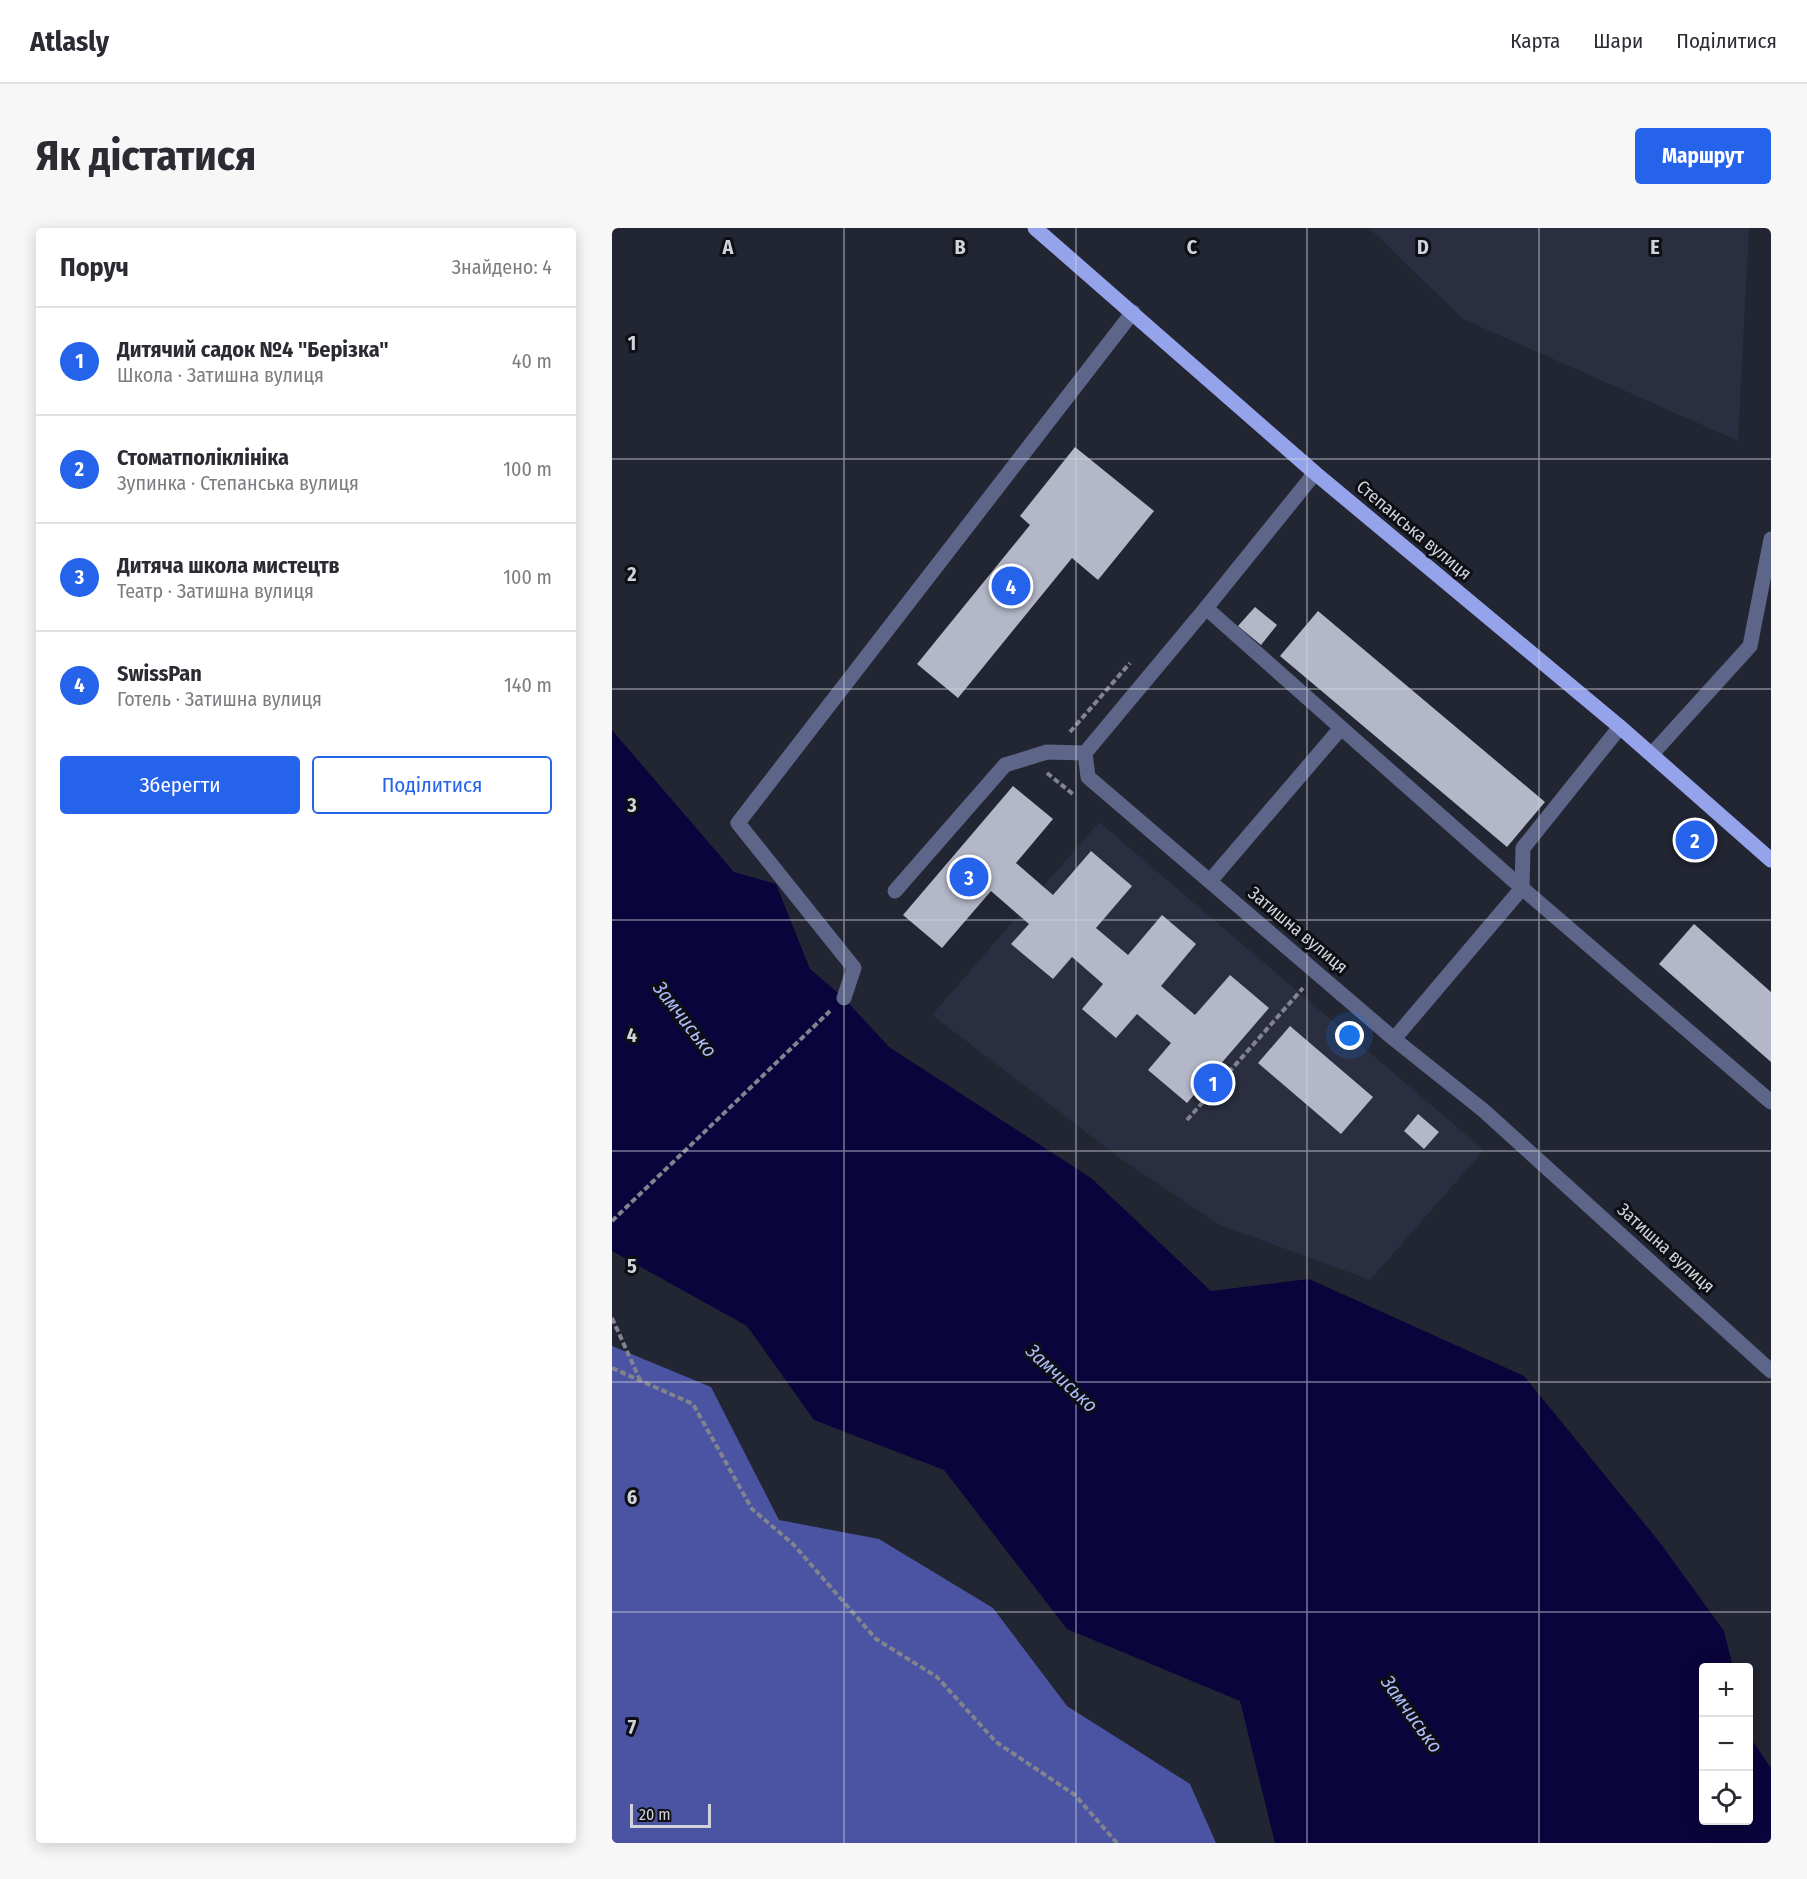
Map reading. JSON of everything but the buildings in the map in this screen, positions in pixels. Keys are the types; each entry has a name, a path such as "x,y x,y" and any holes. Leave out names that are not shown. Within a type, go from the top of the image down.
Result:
{"main road":[{"name":"Степанська вулиця","path":"1035,228 1315,473 1652,754 1770,858"}],"street":[{"path":"844,998 854,968 738,823 1133,312"},
{"path":"894,891 1005,765 1052,752 1085,753 1315,473"},
{"path":"1652,754 1750,646 1771,539"},
{"path":"1206,608 1522,888 1771,1102"},
{"path":"1395,1039 1522,888 1523,848 1620,727"},
{"path":"1210,881 1341,728"},
{"name":"Затишна вулиця","path":"1085,753 1088,777 1395,1039 1483,1110 1771,1371"}],"path":[{"path":"1084,803 1038,765 1138,653"},
{"path":"1187,1120 1304,987 1295,980"},
{"path":"612,1221 844,998"},
{"path":"612,1318 641,1381"},
{"path":"612,1368 693,1404 752,1509 793,1544 876,1640 937,1677 996,1742 1075,1795 1117,1843"}],"shaded area":[{"path":"1369,228 1749,228 1738,441 1463,319"},
{"path":"1099,822 1484,1150 1370,1280 1220,1225 1121,1159 932,1015"},
{"path":"612,1346 711,1387 779,1520 879,1539 993,1608 1067,1706 1190,1784 1216,1843 612,1843"}],"water":[{"name":"Замчисько","path":"612,730 734,872 776,884 810,969 844,998 889,1047 1091,1178 1211,1291 1309,1279 1524,1376 1661,1544 1724,1631 1732,1663 1699,1663 1699,1825 1753,1825 1753,1742 1771,1768 1771,1843 1275,1843 1240,1701 1067,1629 944,1470 814,1420 747,1326 612,1251"}],"place":[{"name":"SwissPan","path":"1011,586"},
{"name":"Стоматполіклініка","path":"1695,840"},
{"name":"Дитяча школа мистецтв","path":"969,877"},
{"name":"Дитячий садок №4 \"Берізка\"","path":"1213,1083"}]}
